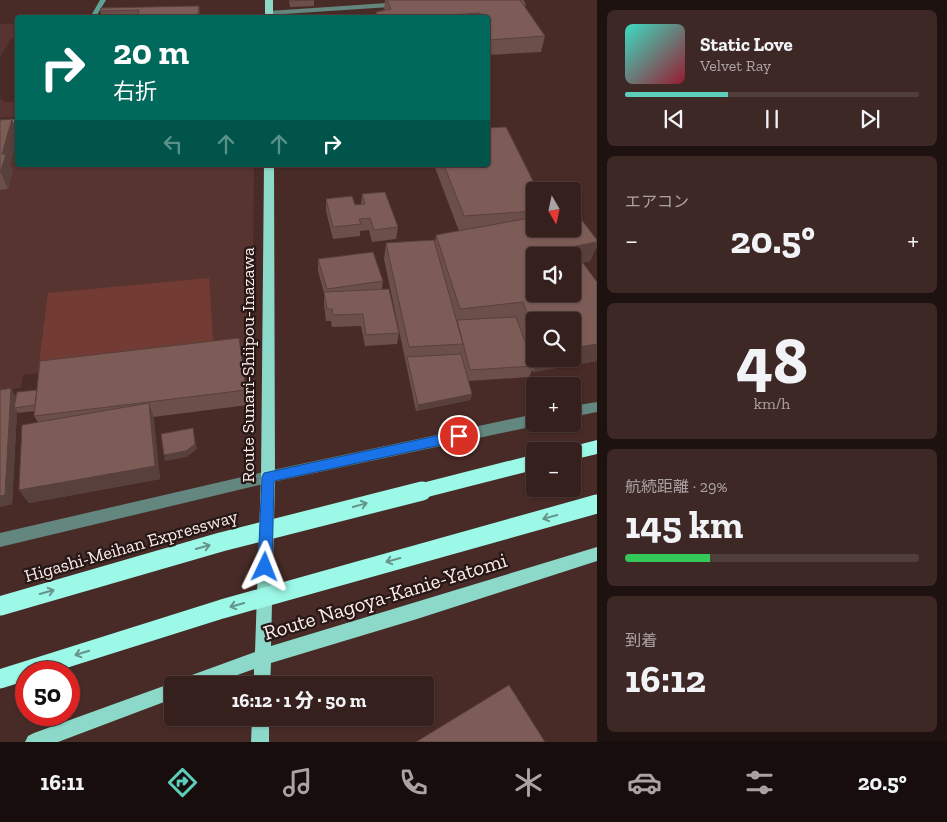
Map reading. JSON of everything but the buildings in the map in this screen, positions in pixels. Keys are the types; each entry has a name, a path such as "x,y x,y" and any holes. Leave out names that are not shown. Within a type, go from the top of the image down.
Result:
{"highway":[{"path":"581,450 597,447"},
{"name":"Higashi-Meihan Expressway","path":"0,606 221,542 526,464"},
{"path":"0,679 233,606 437,547 597,504"}],"main road":[{"path":"269,0 269,15"},
{"name":"Route Sunari-Shiipou-Inazawa","path":"262,676 268,477 268,167"},
{"name":"Route Nagoya-Kanie-Yatomi","path":"212,676 263,657 597,554"},
{"path":"34,742 164,694"},
{"path":"260,742 261,726"}],"street":[{"path":"269,15 412,4"},
{"path":"0,123 15,122"},
{"path":"581,410 597,407"},
{"path":"0,540 268,477 526,422"}],"shaded area":[{"path":"0,24 15,24 15,38 10,40 0,58"},
{"path":"0,98 5,102 15,102 15,117 0,118"},
{"path":"15,130 15,167 254,167 252,350 23,375 21,388 0,391 0,131"},
{"path":"209,278 214,353 38,371 48,293"}],"waterway":[{"path":"95,14 103,0"}],"route":[{"path":"265,567 268,477 459,436"}]}
